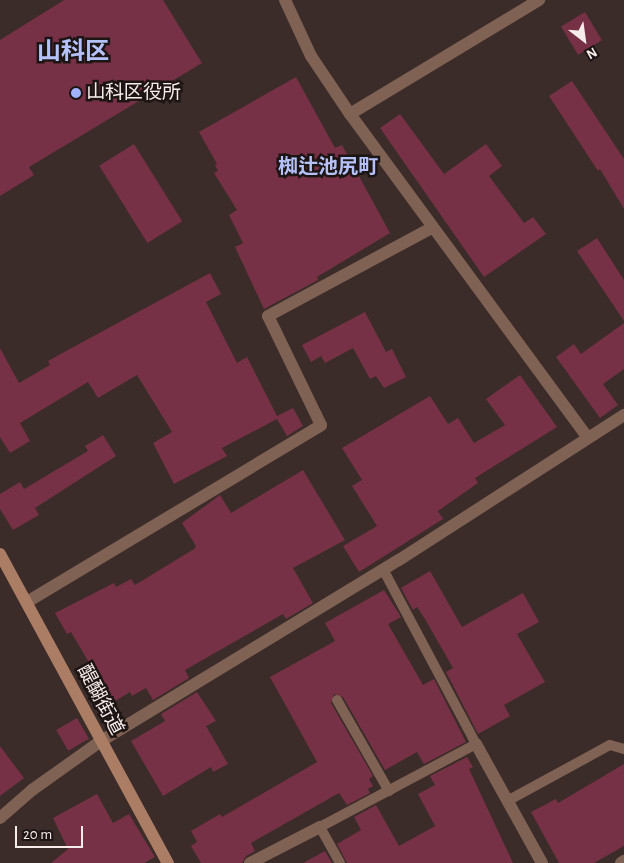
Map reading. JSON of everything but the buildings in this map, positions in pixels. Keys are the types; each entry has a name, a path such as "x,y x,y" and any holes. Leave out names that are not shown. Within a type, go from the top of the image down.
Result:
{"main road":[{"name":"醍醐街道","path":"0,554 168,863"}],"street":[{"path":"285,0 311,56 350,114 588,438"},
{"path":"350,114 539,0"},
{"path":"27,602 321,425 268,316 433,227"},
{"path":"0,818 32,790 101,741 383,569 624,415"},
{"path":"476,744 542,863"},
{"path":"250,863 320,827"}],"lane":[{"path":"340,863 320,827 476,744 383,569"},
{"path":"337,700 388,791"},
{"path":"508,800 610,745 624,749"}],"place":[{"name":"山科区役所","path":"76,93"}],"district":[{"name":"山科区","path":"73,53"},
{"name":"椥辻池尻町","path":"328,167"}]}
